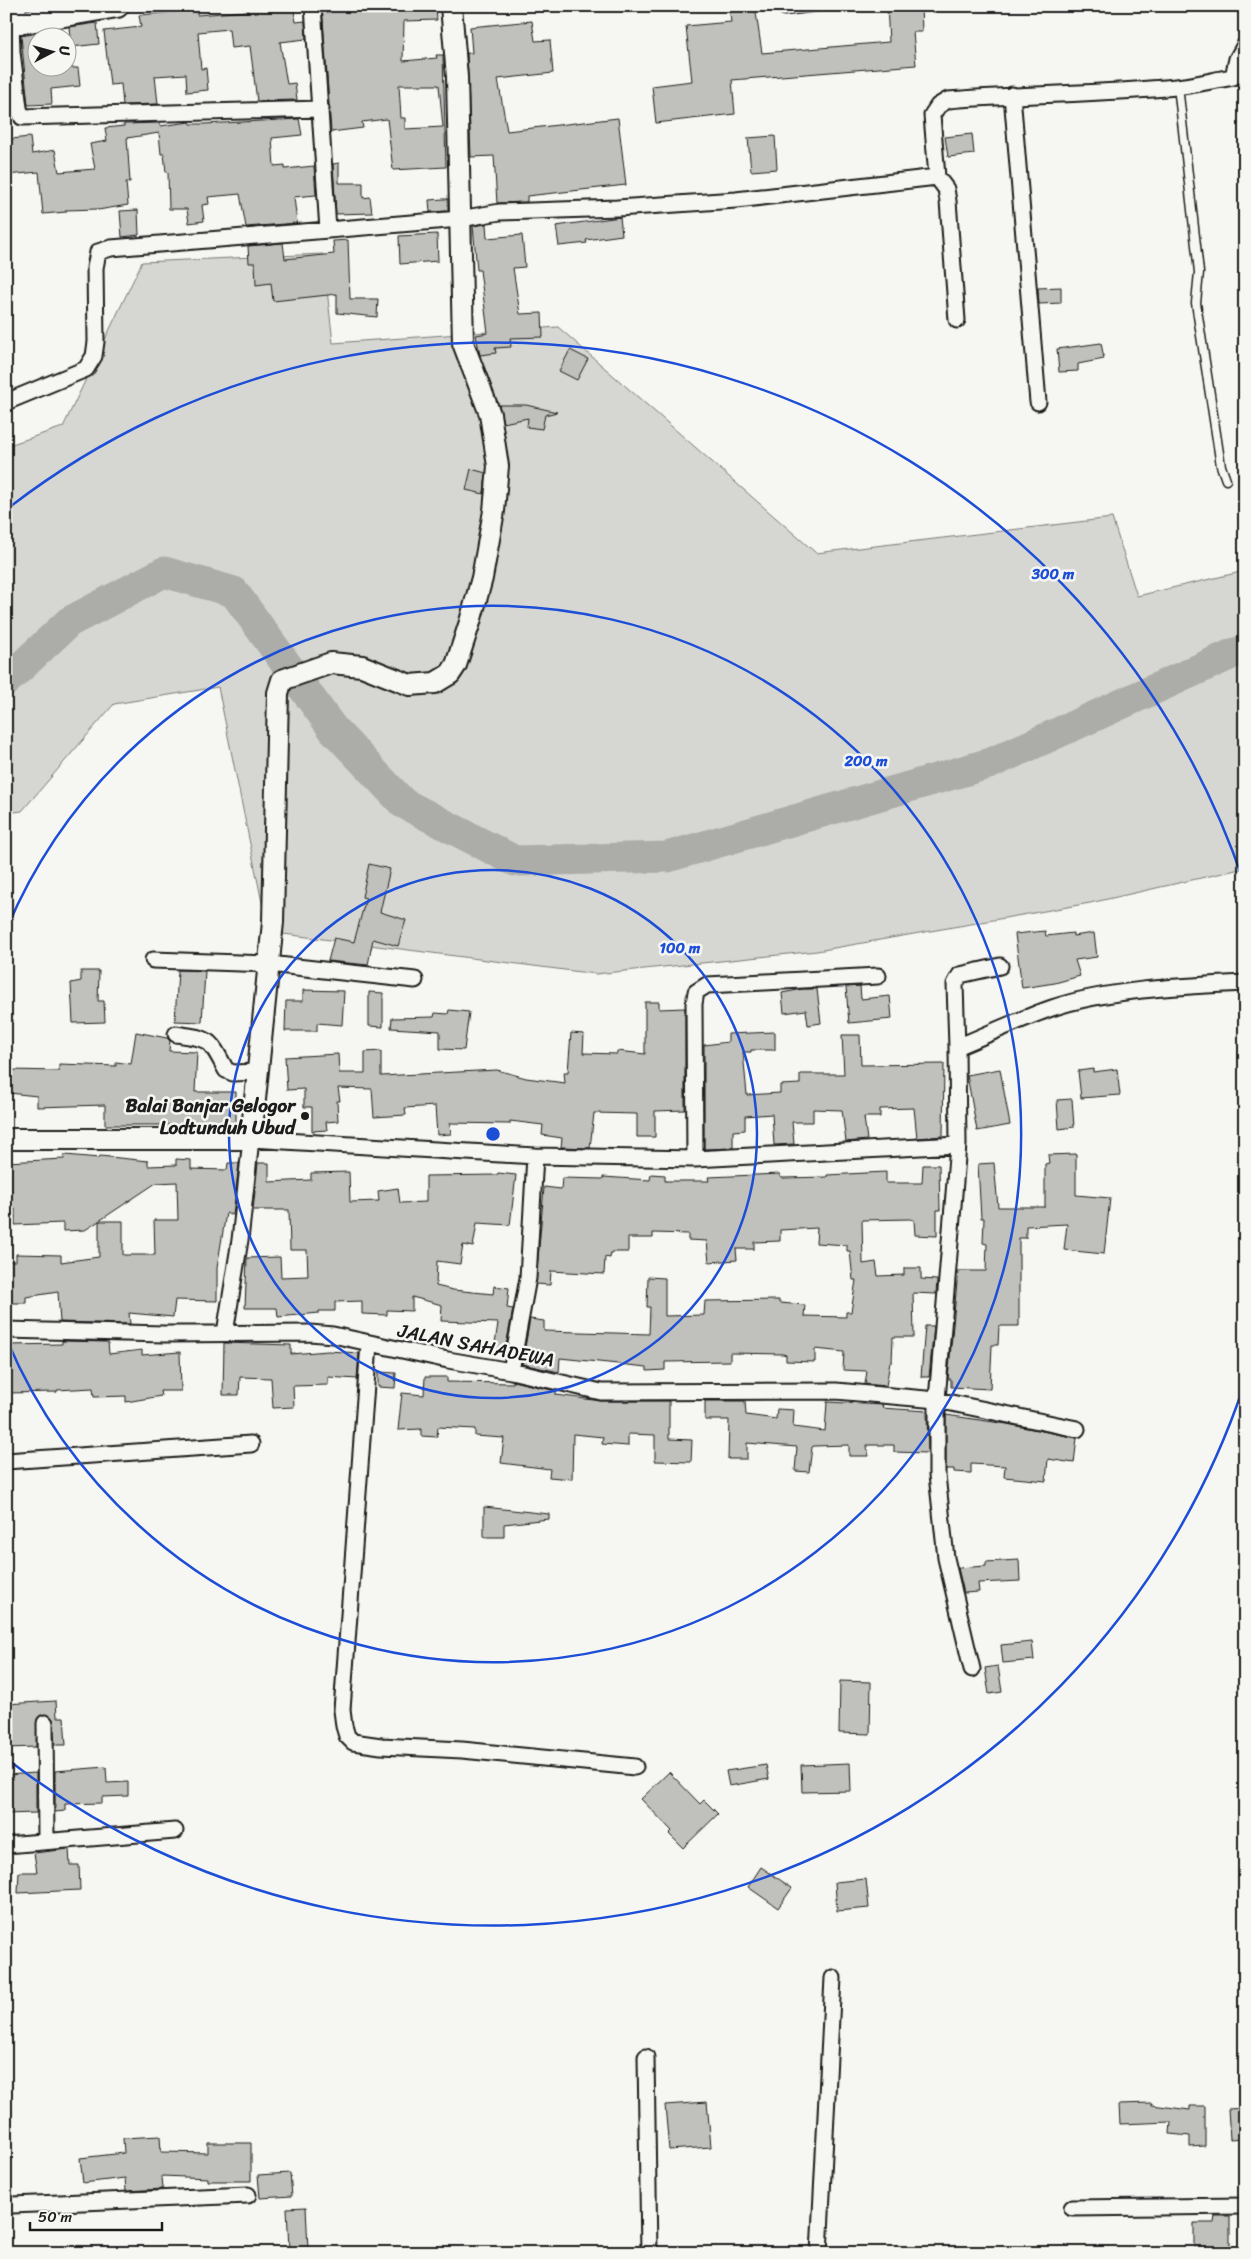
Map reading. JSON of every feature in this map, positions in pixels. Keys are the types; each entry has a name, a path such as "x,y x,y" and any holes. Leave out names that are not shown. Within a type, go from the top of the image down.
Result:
{"main road":[{"path":"13,20 117,6"}],"street":[{"path":"313,6 328,230"},
{"path":"225,1333 240,1240 273,922 278,693 282,680 331,663 362,666 410,685 435,683 450,674 456,665 470,622 487,549 498,466 490,414 462,342 457,77 451,6"},
{"path":"13,20 12,52 19,108 22,117 321,110"},
{"path":"957,320 948,201 946,189 937,177 932,115 938,106 948,100 1178,86 1232,76 1237,59 1245,45"},
{"path":"1012,95 1038,402"},
{"path":"6,402 86,369 94,356 96,342 95,268 98,252 111,248 460,219 500,212 617,208 736,200 937,177"},
{"path":"153,960 269,964 415,980"},
{"path":"972,1669 946,1558 937,1475 937,1400 958,1145 955,984 960,975 1000,966"},
{"path":"695,1159 694,1004 696,992 707,985 878,976"},
{"path":"957,1047 1053,1008 1095,997 1192,986 1245,983"},
{"path":"176,1034 206,1038 215,1048 226,1070 233,1073 256,1072"},
{"path":"6,1139 250,1139 534,1156 695,1159 958,1145"},
{"path":"511,1370 528,1278 534,1156"},
{"name":"JALAN SAHADEWA","path":"6,1330 164,1334 310,1333 333,1335 369,1344 511,1370 601,1392 836,1391 937,1400 1078,1429"},
{"path":"369,1344 342,1710 347,1736 353,1742 381,1746 462,1750 635,1767"},
{"path":"6,1461 251,1444"},
{"path":"46,1723 46,1840"},
{"path":"6,1845 46,1840 175,1832"},
{"path":"819,2253 833,1978"},
{"path":"646,2057 649,2253"},
{"path":"6,2207 12,2205 248,2195"},
{"path":"1072,2208 1245,2206"}],"lane":[{"path":"784,11 824,6"},
{"path":"1178,86 1199,272 1196,304 1222,466 1226,480"}],"shaded area":[{"path":"323,254 333,343 558,327 816,553 1112,518 1137,596 1245,571 1245,868 1090,903 817,951 596,974 268,932 218,687 114,704 22,811 6,813 6,446 63,427 142,262"}],"building":[{"path":"293,6 296,22 305,21 306,39 280,42 287,84 295,83 297,100 257,101 250,46 231,48 229,29 198,32 201,69 206,68 208,90 187,92 186,74 155,76 158,104 123,105 121,84 110,85 104,31 141,27 139,15 197,10 197,15 248,11 248,7"},
{"path":"322,6 436,6 437,20 404,21 403,61 437,58 436,55 443,55 446,167 393,170 387,119 362,122 363,128 331,132","holes":["399,85 439,85 443,127 405,129 405,118 401,118"]},
{"path":"729,6 755,6 762,53 889,42 887,6 921,6 922,32 913,32 916,65 732,80 735,114 656,123 652,86 692,81 686,26 731,22"},
{"path":"532,21 535,41 550,40 553,73 498,79 507,131 618,118 626,185 527,196 527,202 497,203 494,156 471,157 467,53 472,53 470,27"},
{"path":"97,23 99,44 78,46 78,28 69,27"},
{"path":"28,35 28,78 78,78 78,68 80,86 51,89 52,104 28,105 21,36"},
{"path":"299,119 302,135 272,138 274,166 285,165 285,169 314,166 316,195 294,197 297,223 246,227 240,194 208,197 209,204 202,205 204,221 189,223 187,209 169,209 168,172 166,172 164,154 161,154 159,133 127,138 130,182 126,182 128,205 98,210 66,210 66,212 43,214 39,172 6,175 6,142 11,142 11,139 30,137 32,154 55,150 59,172 95,169 90,144 107,141 105,128 124,126 124,124 159,123 160,126 190,122 191,124 204,124"},
{"path":"972,134 974,154 948,157 945,137"},
{"path":"775,136 777,169 751,171 748,138"},
{"path":"339,163 339,183 363,183 363,198 370,197 372,213 336,214 333,164"},
{"path":"448,199 448,211 430,212 429,200"},
{"path":"138,210 139,235 122,237 120,211"},
{"path":"620,217 622,235 586,240 587,243 559,246 556,226"},
{"path":"486,224 487,238 522,235 525,267 513,268 520,314 542,313 543,337 510,338 511,347 495,348 496,353 480,355 476,335 488,333 480,270 477,270 473,226"},
{"path":"437,234 438,261 400,264 399,236"},
{"path":"348,240 350,299 378,299 377,317 337,313 337,294 273,301 271,283 256,285 255,263 249,263 248,246 283,243 285,259 334,254 333,241"},
{"path":"1061,287 1061,303 1039,304 1038,288"},
{"path":"1101,343 1104,359 1078,364 1078,371 1059,372 1057,349"},
{"path":"570,350 588,359 577,380 559,371"},
{"path":"499,405 526,405 557,412 545,415 542,429 527,427 528,418 503,423"},
{"path":"471,469 486,473 484,494 466,490"},
{"path":"369,864 390,869 380,912 406,920 398,946 373,939 368,965 328,961 334,938 354,942 366,898 362,897"},
{"path":"1045,931 1046,936 1073,933 1073,936 1094,933 1097,957 1075,960 1080,976 1055,983 1022,988 1015,934"},
{"path":"178,970 205,971 202,1022 175,1021"},
{"path":"81,971 99,971 98,1001 104,1001 105,1022 73,1023 71,983 81,981"},
{"path":"860,986 861,999 890,996 892,1019 849,1023 846,987"},
{"path":"803,989 817,989 821,1023 808,1025 806,1010 784,1013 782,993"},
{"path":"303,990 344,991 342,1025 317,1023 317,1031 285,1031 286,1001 303,1001"},
{"path":"369,992 383,993 383,1027 369,1026"},
{"path":"645,1002 659,1002 659,1009 685,1008 685,1110 655,1111 655,1137 637,1137 637,1114 594,1113 590,1148 561,1147 562,1138 542,1135 543,1125 510,1121 510,1124 450,1123 451,1134 437,1135 435,1106 405,1108 406,1115 374,1117 372,1089 338,1088 340,1101 337,1101 338,1121 326,1122 327,1130 312,1131 312,1107 304,1107 304,1089 287,1090 285,1057 338,1054 339,1073 365,1073 365,1052 381,1051 381,1076 497,1070 526,1078 565,1083 564,1072 568,1072 571,1033 584,1034 583,1053 617,1054 617,1051 645,1054"},
{"path":"449,1010 469,1012 464,1050 440,1049 440,1031 391,1028 392,1018 434,1017 435,1013 448,1014"},
{"path":"136,1032 167,1038 170,1041 169,1051 197,1052 195,1092 236,1092 236,1125 105,1125 105,1105 37,1107 37,1096 9,1093 10,1070 59,1071 59,1064 116,1066 116,1062 131,1064"},
{"path":"775,1032 775,1050 743,1052 747,1095 780,1093 780,1085 800,1084 800,1074 844,1074 842,1035 860,1035 861,1065 944,1064 943,1136 917,1138 914,1108 880,1109 880,1117 864,1117 867,1140 846,1142 842,1110 813,1109 813,1122 792,1122 794,1144 774,1145 772,1114 745,1116 745,1130 733,1131 733,1148 704,1149 704,1045 728,1042 728,1034"},
{"path":"1000,1069 1010,1125 977,1131 967,1075"},
{"path":"1093,1069 1093,1072 1117,1069 1120,1095 1081,1098 1078,1071"},
{"path":"1072,1099 1074,1127 1059,1129 1057,1100"},
{"path":"1076,1154 1076,1195 1110,1198 1104,1254 1064,1250 1067,1224 1026,1226 1026,1238 1019,1238 1019,1326 999,1326 998,1345 992,1345 990,1389 951,1387 951,1379 948,1379 958,1271 986,1271 987,1244 983,1243 984,1218 981,1218 978,1164 994,1163 998,1207 1045,1207 1045,1164 1049,1163 1048,1155"},
{"path":"65,1155 99,1158 100,1156 148,1161 148,1166 176,1165 176,1159 191,1160 191,1169 227,1170 228,1163 239,1163 233,1215 226,1213 217,1268 217,1301 175,1300 173,1317 129,1313 130,1324 60,1322 58,1292 26,1297 26,1303 11,1303 11,1287 6,1287 6,1261 16,1261 16,1254 61,1255 61,1262 99,1257 99,1221 85,1230 63,1231 63,1223 15,1225 15,1209 6,1210 6,1162 64,1159","holes":["177,1182 178,1220 154,1220 155,1255 123,1255 123,1221 99,1221 156,1183"]},
{"path":"258,1163 269,1163 269,1182 311,1180 311,1173 349,1172 350,1202 379,1201 378,1191 398,1188 400,1203 426,1202 426,1176 497,1175 498,1173 516,1175 510,1225 477,1223 473,1247 463,1245 460,1264 437,1261 436,1286 453,1290 493,1294 494,1286 509,1288 507,1308 513,1309 505,1351 494,1350 498,1323 441,1321 442,1305 412,1297 412,1311 387,1310 387,1315 362,1314 362,1301 335,1302 335,1311 319,1311 319,1313 278,1317 277,1308 245,1308 247,1258 280,1257 281,1277 308,1276 307,1250 290,1250 289,1210 253,1210"},
{"path":"923,1165 939,1165 940,1210 937,1210 937,1236 915,1235 914,1220 910,1219 862,1220 863,1264 876,1262 878,1276 904,1275 904,1268 921,1268 921,1279 937,1280 936,1294 913,1293 914,1337 893,1337 892,1362 890,1362 886,1386 865,1384 867,1371 843,1370 844,1352 815,1349 815,1362 786,1361 786,1355 783,1354 730,1353 730,1361 665,1362 665,1370 647,1371 647,1367 560,1358 559,1372 522,1364 530,1319 544,1321 544,1331 649,1334 650,1307 647,1307 648,1277 665,1278 665,1316 704,1315 705,1301 779,1300 779,1303 805,1305 804,1316 846,1317 846,1312 851,1312 856,1280 853,1280 850,1251 847,1251 847,1245 816,1243 817,1228 780,1230 780,1241 754,1242 754,1249 736,1249 737,1260 709,1262 707,1241 688,1240 688,1234 653,1233 653,1238 628,1238 628,1252 611,1252 610,1258 605,1257 604,1274 551,1271 550,1285 536,1284 544,1187 561,1189 562,1178 603,1179 603,1177 650,1180 651,1174 665,1175 665,1181 709,1181 708,1177 780,1174 780,1177 783,1178 827,1177 827,1175 886,1172 886,1183 922,1183"},
{"path":"925,1326 934,1326 929,1377 921,1377"},
{"path":"62,1341 108,1342 109,1354 142,1350 142,1355 180,1352 181,1391 160,1391 161,1396 126,1402 126,1396 94,1397 93,1388 57,1390 57,1392 6,1393 6,1371 9,1371 9,1345 62,1344"},
{"path":"224,1343 291,1345 291,1354 328,1351 359,1353 357,1379 328,1377 328,1385 293,1386 294,1407 273,1408 271,1378 240,1377 239,1395 223,1395"},
{"path":"378,1372 396,1373 395,1388 378,1387"},
{"path":"425,1377 447,1377 447,1382 513,1383 513,1381 556,1391 556,1395 601,1401 669,1401 669,1439 692,1440 691,1462 655,1461 655,1435 628,1434 628,1446 602,1444 603,1437 573,1434 572,1479 549,1477 550,1469 501,1463 504,1438 475,1436 475,1429 438,1427 437,1437 421,1436 421,1429 398,1430 402,1393 424,1395"},
{"path":"705,1401 745,1401 746,1415 776,1419 777,1409 794,1410 793,1427 825,1431 827,1402 883,1405 882,1408 927,1411 928,1453 894,1452 894,1445 867,1445 868,1456 849,1456 849,1445 814,1446 812,1447 809,1472 795,1471 797,1447 747,1443 747,1459 728,1459 729,1420 705,1420"},
{"path":"946,1415 1007,1424 1077,1438 1074,1463 1048,1459 1046,1481 1004,1477 1005,1466 971,1464 971,1473 954,1472 954,1469 946,1469"},
{"path":"484,1507 549,1514 549,1519 504,1524 504,1537 484,1537"},
{"path":"1019,1560 1020,1581 978,1583 979,1592 964,1593 958,1568 986,1566 986,1562"},
{"path":"1032,1642 1034,1660 1003,1663 1001,1645"},
{"path":"998,1666 1002,1692 989,1694 985,1668"},
{"path":"840,1681 871,1682 870,1734 839,1733"},
{"path":"56,1701 57,1717 64,1717 66,1745 55,1745 53,1719 44,1714 37,1719 36,1747 6,1748 6,1704"},
{"path":"850,1763 851,1791 802,1792 801,1765"},
{"path":"766,1765 769,1779 729,1786 726,1771"},
{"path":"106,1767 107,1783 128,1782 128,1796 102,1797 102,1803 65,1804 65,1811 55,1812 55,1771"},
{"path":"669,1772 700,1804 704,1800 718,1814 683,1848 669,1834 672,1831 641,1799"},
{"path":"36,1773 36,1813 6,1814 6,1775"},
{"path":"69,1849 70,1865 79,1865 80,1890 18,1893 19,1872 37,1872 34,1853"},
{"path":"761,1867 792,1888 778,1908 748,1887"},
{"path":"866,1879 869,1908 837,1911 835,1882"},
{"path":"707,2102 711,2147 669,2150 665,2105"},
{"path":"1152,2103 1152,2105 1190,2110 1190,2106 1205,2106 1205,2146 1190,2147 1190,2136 1170,2134 1171,2122 1120,2124 1119,2104"},
{"path":"1245,2108 1245,2138 1230,2139 1228,2109"},
{"path":"160,2136 161,2152 208,2153 208,2143 251,2143 251,2181 208,2181 208,2178 162,2176 163,2189 126,2191 125,2178 83,2183 80,2158 124,2153 123,2138"},
{"path":"290,2173 292,2196 260,2198 258,2175"},
{"path":"306,2207 308,2249 289,2250 287,2208"},
{"path":"1215,2216 1230,2216 1230,2253 1194,2253 1194,2223 1214,2223"}],"waterway":[{"path":"6,681 69,622 164,572 234,592 333,729 403,803 515,861 667,857 991,763 1232,654 1245,650"}],"place":[{"name":"Balai Banjar Gelogor Lodtunduh Ubud","path":"305,1116"}]}
